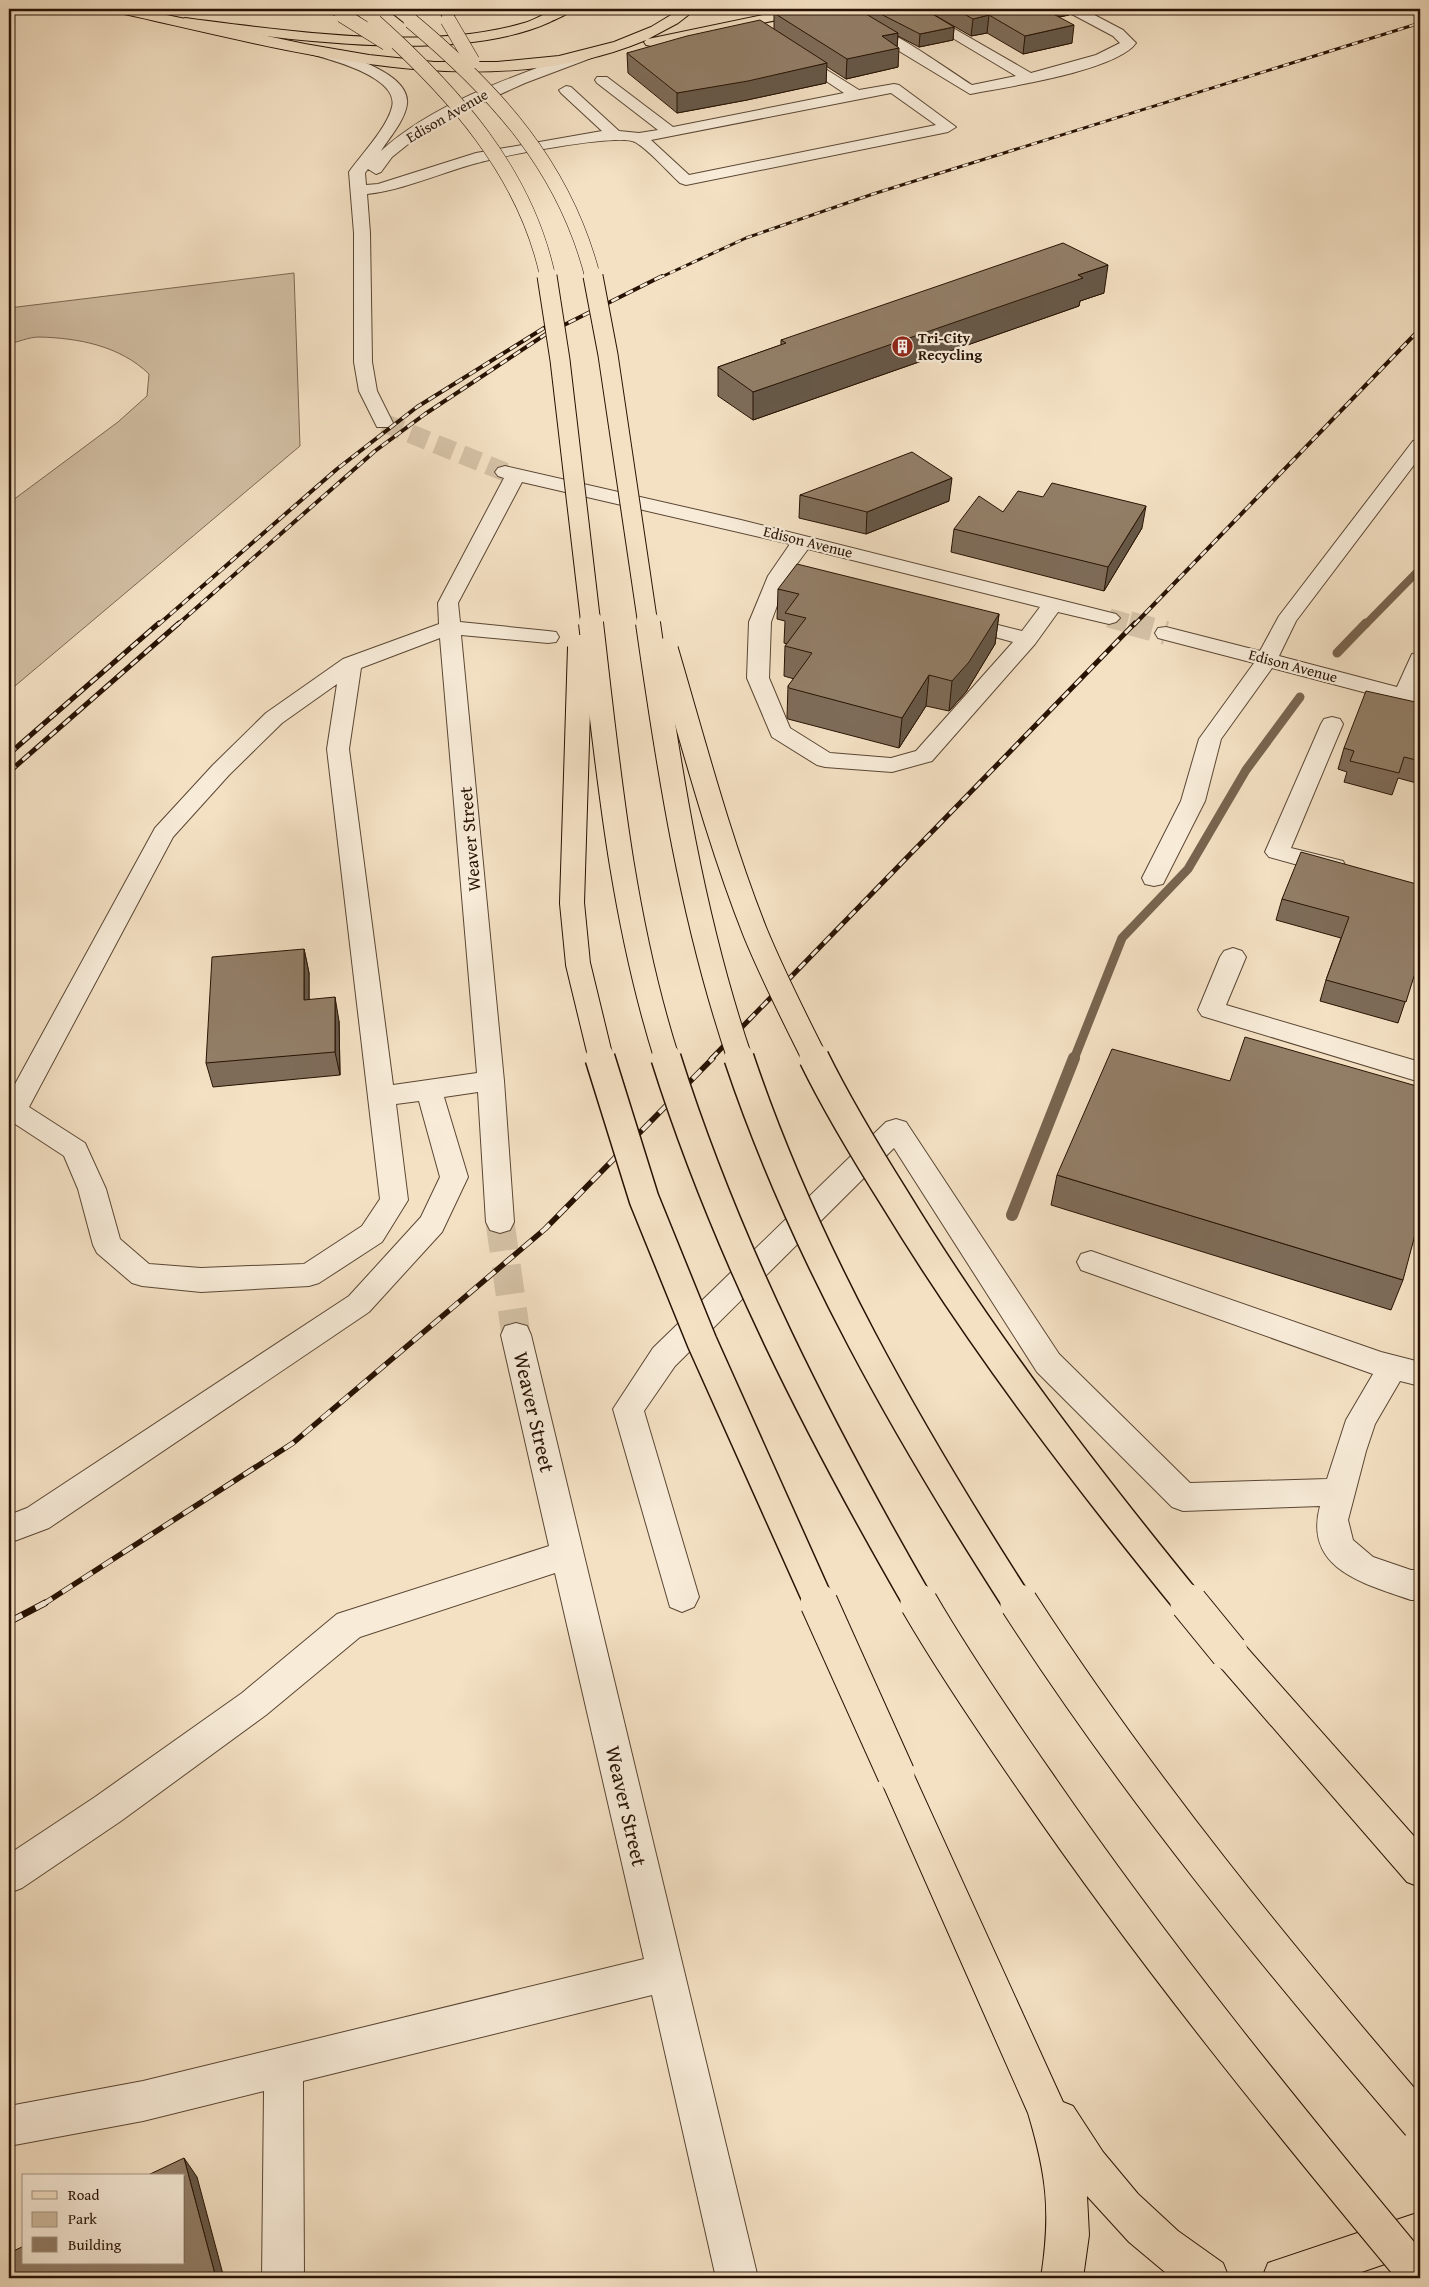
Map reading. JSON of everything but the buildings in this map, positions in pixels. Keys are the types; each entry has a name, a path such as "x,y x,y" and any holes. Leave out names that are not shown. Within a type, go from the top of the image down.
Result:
{"main road":[{"path":"120,9 371,60 430,66 492,66 589,54 811,9"},
{"path":"357,9 375,22 436,78 475,123 494,151 527,211 539,243 554,313 621,869 632,926 665,1056 692,1137 727,1228 810,1408 862,1506 922,1610 983,1706 1054,1810 1135,1922 1223,2036 1320,2159 1420,2278"},
{"path":"394,9 412,21 454,56 492,92"},
{"path":"184,22 337,38 442,38 478,36 526,27 544,21 566,9"},
{"path":"589,54 639,38 673,21 689,9"},
{"path":"336,12 372,33 436,78"},
{"path":"448,14 492,92 534,146 553,176 583,239 601,310 676,808 698,919 734,1045 762,1123 837,1290 886,1384 939,1478 1060,1667 1212,1872 1299,1980 1420,2123"},
{"path":"638,558 729,858 748,913 771,970 839,1107 890,1195 993,1348 1108,1504 1229,1652 1319,1757 1420,1869"},
{"path":"583,560 572,903 578,964 589,1016 615,1111 644,1199 702,1342 1047,2110 1061,2152 1069,2203 1068,2252 1062,2278"},
{"path":"1029,2069 1062,2126 1093,2170 1138,2224 1184,2263 1208,2278"},
{"path":"1284,2278 1420,2232"}],"street":[{"path":"824,9 866,25 970,90 1101,59 1123,50 1129,43 1118,33 1072,9"},
{"path":"911,9 1028,77"},
{"path":"748,22 762,31"},
{"name":"Edison Avenue","path":"289,44 362,67 392,84 399,93 399,110 369,161 357,172 363,190 363,362 368,391 384,423"},
{"path":"785,47 857,95"},
{"name":"Edison Avenue","path":"363,190 380,161 402,142 426,126 500,87 589,54"},
{"path":"602,80 670,132"},
{"path":"363,190 476,158 576,139 616,136 639,138 894,88 948,127 686,180 639,138"},
{"path":"566,90 616,136"},
{"path":"1154,878 1193,801 1210,739 1267,660 1286,620 1420,445"},
{"name":"Edison Avenue","path":"511,473 803,541 1109,618"},
{"name":"Weaver Street","path":"500,1222 490,1081 448,602 511,473"},
{"path":"803,541 788,578 760,622 758,678 780,732 826,760 892,766 924,756 1026,639 1053,604"},
{"path":"941,617 1026,639"},
{"path":"351,664 338,749 394,1200 372,1234 309,1275 210,1280 142,1274 107,1245 92,1189 75,1150 11,1119 163,833 221,770 274,718 351,664 450,627 548,636"},
{"name":"Edison Avenue","path":"1166,633 1412,698"},
{"path":"1412,698 1420,659"},
{"path":"1332,724 1277,852 1353,872"},
{"path":"1233,957 1211,1010 1420,1072"},
{"path":"381,1096 490,1081"},
{"path":"9,1529 38,1518 358,1304 432,1224 454,1177 429,1090"},
{"path":"682,1597 628,1409 664,1357 896,1129 1048,1362 1183,1497 1340,1492"},
{"path":"1091,1262 1407,1370 1361,1420 1332,1520 1338,1548 1362,1568 1411,1585 1420,1585"},
{"name":"Weaver Street","path":"516,1335 737,2278"},
{"path":"9,1875 108,1809 254,1704 349,1625 567,1555"},
{"path":"9,2126 143,2101 665,1973"},
{"path":"283,2278 284,2066"}],"green space":[{"path":"294,273 300,446 9,691 9,503 118,422 147,396 149,374 138,364 112,350 84,342 39,337 9,344 9,308"}],"waterway":[{"path":"1365,625 1420,569"},
{"path":"1337,653 1366,623"},
{"path":"1074,1059 1122,938 1188,869 1246,770 1300,697"},
{"path":"1012,1215 1074,1058"}],"tunnel":[{"path":"384,423 505,472"},
{"path":"1109,618 1134,625"},
{"path":"1129,623 1166,633"},
{"path":"500,1222 516,1335"}],"railway":[{"path":"659,278 746,238 873,194 1420,23"},
{"path":"177,625 375,451 425,414 546,334 662,276"},
{"path":"158,625 337,469 417,407 552,323"},
{"path":"1134,625 1420,329"},
{"path":"9,754 159,623"},
{"path":"9,772 179,623"},
{"path":"711,1059 1135,623"},
{"path":"42,1605 293,1443 545,1229 713,1058"},
{"path":"9,1622 45,1603"}],"place":[{"name":"Tri-City Recycling","path":"902,347"}]}
